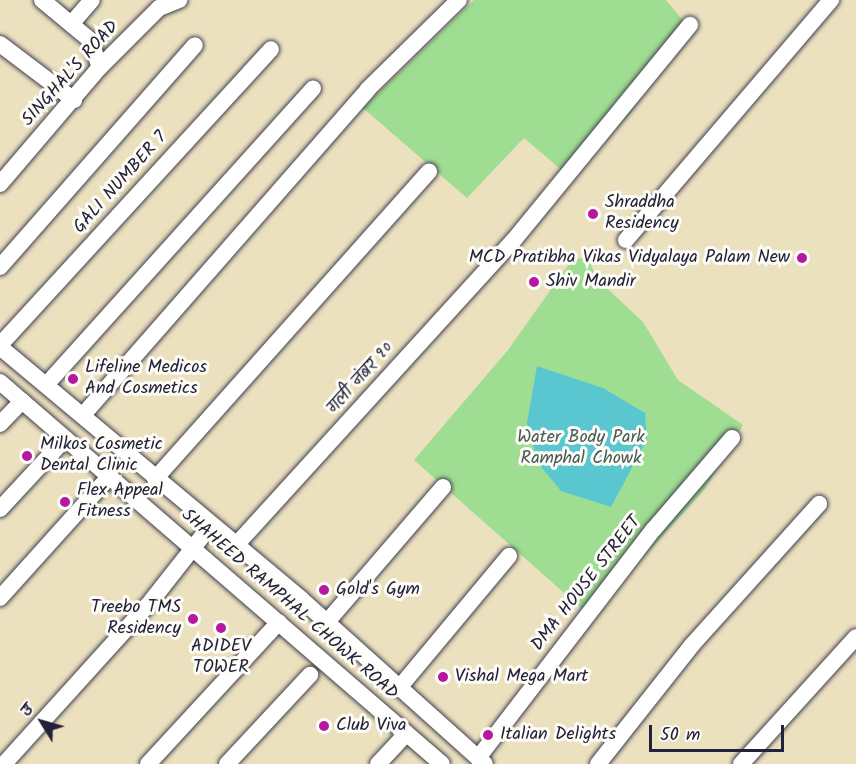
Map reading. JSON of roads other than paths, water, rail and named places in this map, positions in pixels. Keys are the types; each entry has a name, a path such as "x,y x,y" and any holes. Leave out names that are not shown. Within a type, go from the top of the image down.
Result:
{"street":[{"path":"42,0 72,23 93,44 100,67"},
{"path":"72,23 92,0"},
{"name":"SINGHAL'S ROAD","path":"0,184 100,67 159,8 179,0"},
{"path":"83,415 368,89 459,0"},
{"path":"626,240 831,0"},
{"name":"गली नंबर १०","path":"237,544 513,240 690,25"},
{"path":"0,44 74,100"},
{"path":"0,267 195,45"},
{"name":"GALI NUMBER 7","path":"0,346 271,49"},
{"path":"46,385 313,88"},
{"path":"155,479 429,171"},
{"name":"SHAHEED RAMPHAL CHOWK ROAD","path":"0,346 155,479 237,544 327,621 481,761"},
{"name":"SHAHEED RAMPHAL CHOWK ROAD","path":"0,382 195,548 442,764"},
{"path":"0,424 22,401"},
{"name":"DMA HOUSE STREET","path":"481,761 654,529 732,438"},
{"path":"0,509 65,439"},
{"path":"0,598 111,476"},
{"path":"327,621 443,487"},
{"path":"598,764 692,645 819,504"},
{"path":"4,764 195,548 211,525"},
{"path":"399,688 508,556"},
{"path":"148,764 279,622"},
{"path":"741,764 856,637"},
{"path":"227,764 310,675"},
{"path":"378,764 406,733"}],"water":[{"path":"537,366 603,388 645,413 647,440 611,507 561,491 538,463 527,423"}],"place":[{"name":"Shraddha Residency","path":"593,214"},
{"name":"MCD Pratibha Vikas Vidyalaya Palam New","path":"802,258"},
{"name":"Shiv Mandir","path":"534,282"},
{"name":"Lifeline Medicos And Cosmetics","path":"73,379"},
{"name":"Milkos Cosmetic Dental Clinic","path":"27,456"},
{"name":"Flex Appeal Fitness","path":"65,502"},
{"name":"Gold's Gym","path":"324,590"},
{"name":"Treebo TMS Residency","path":"193,619"},
{"name":"ADIDEV TOWER","path":"221,628"},
{"name":"Vishal Mega Mart","path":"443,677"},
{"name":"Club Viva","path":"324,726"},
{"name":"Italian Delights","path":"488,735"}],"park label":[{"name":"Water Body Park Ramphal Chowk","path":"581,449"}]}
